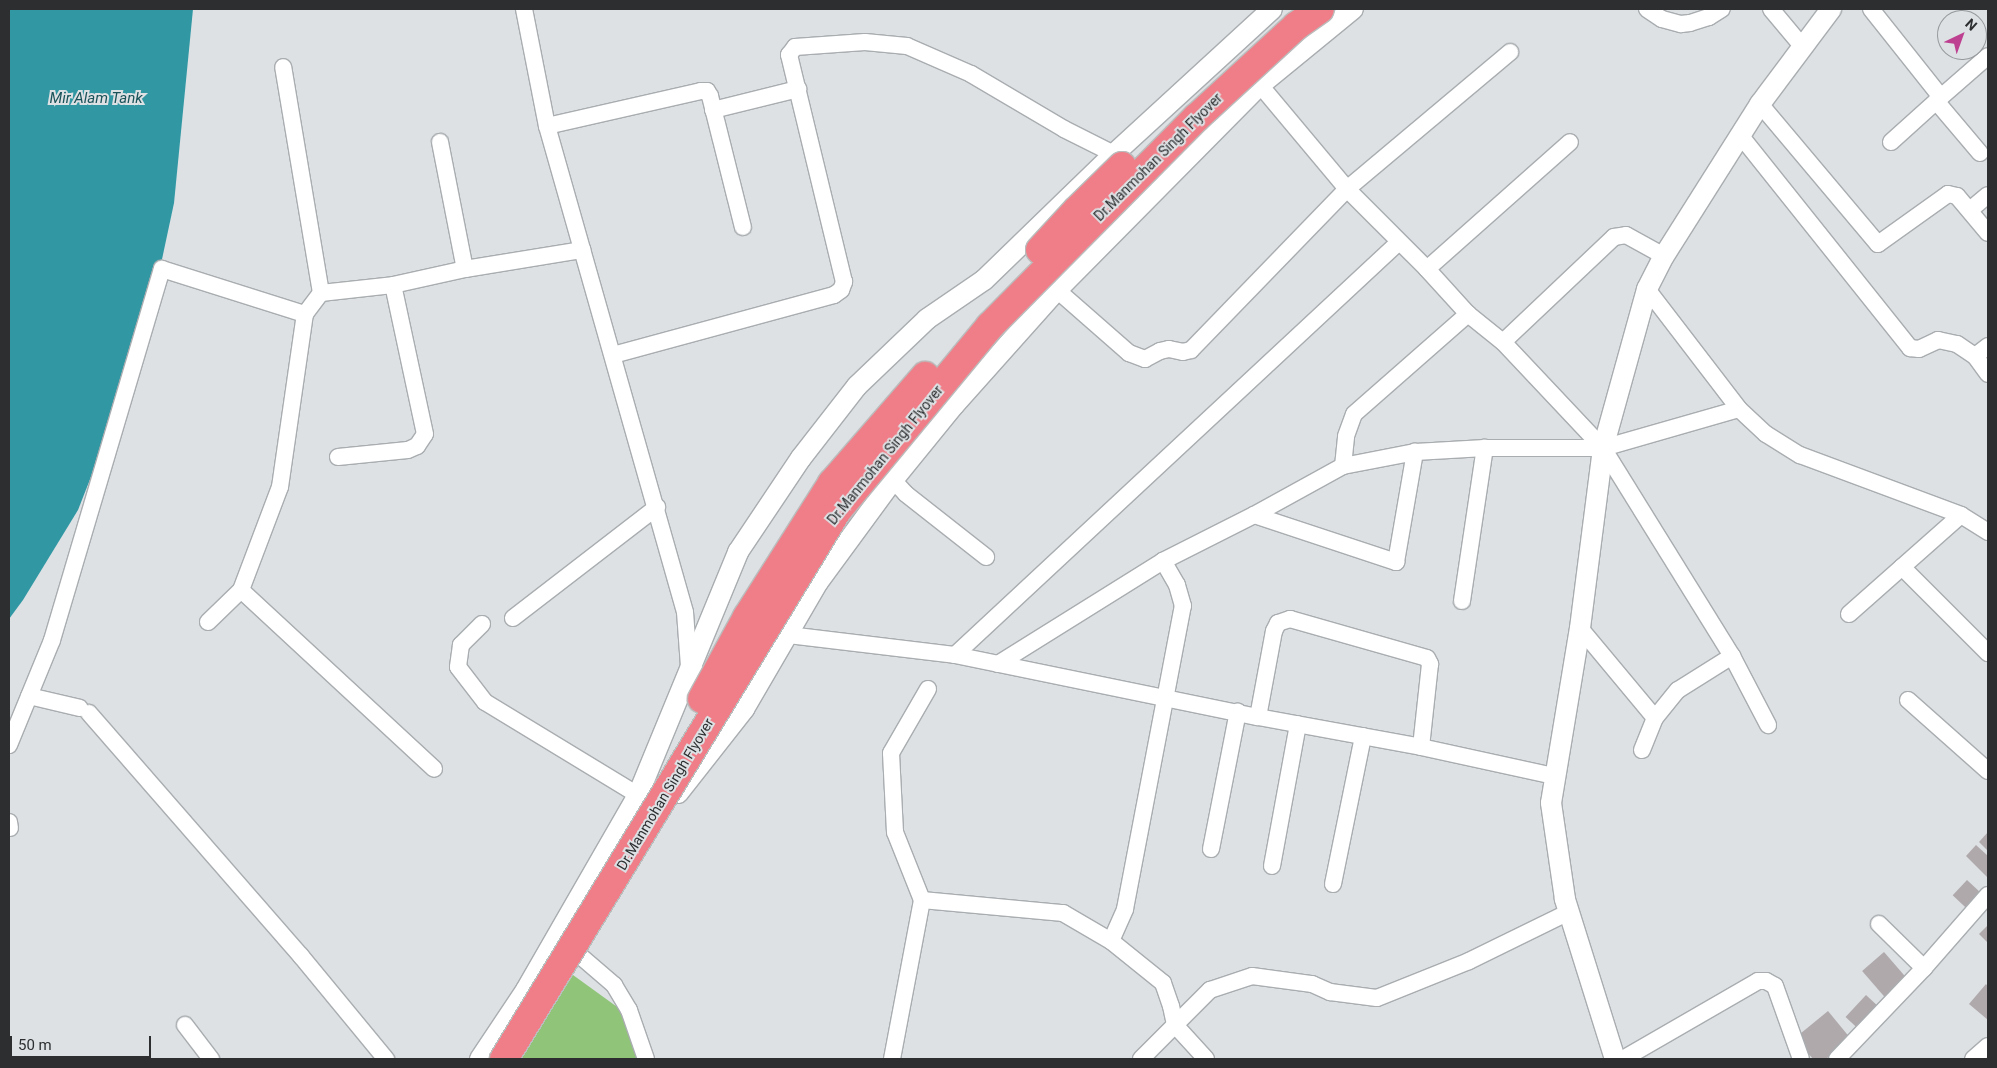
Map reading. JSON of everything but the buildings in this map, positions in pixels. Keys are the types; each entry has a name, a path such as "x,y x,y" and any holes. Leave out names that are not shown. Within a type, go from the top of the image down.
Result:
{"highway":[{"name":"Dr.Manmohan Singh Flyover","path":"488,1059 534,992 646,799 747,618 832,483 928,372 1076,210 1250,44 1296,9"},
{"name":"Dr.Manmohan Singh Flyover","path":"504,1059 837,511 990,326 1196,118 1296,26 1337,11"}],"street":[{"path":"524,9 547,126 657,507 685,612 689,667 744,709"},
{"path":"480,1059 526,990 638,795 689,667 738,552 802,458 857,386 927,318 984,280 1114,154 1272,9"},
{"path":"1647,9 1662,19 1680,24 1690,24 1709,17 1722,9"},
{"path":"1771,9 1802,46"},
{"path":"1615,1059 1565,899 1551,803 1580,628 1603,448 1647,289 1664,256 1760,104 1831,9"},
{"path":"1871,9 1980,153"},
{"path":"511,1059 528,1037 657,821 744,709 818,582 893,480 954,405 1057,290 1260,85 1337,11"},
{"path":"613,355 834,296 841,290 844,282 789,54 795,47 865,42 907,46 971,74 1064,129 1114,154"},
{"path":"1057,290 1129,353 1145,359 1160,351 1169,349 1183,352 1191,350 1347,189 1510,52"},
{"path":"1891,142 1986,60"},
{"path":"283,66 321,293"},
{"path":"1260,85 1347,189 1427,268 1468,314 1502,342 1603,448 1732,656 1768,725"},
{"path":"713,110 798,88"},
{"path":"547,126 701,90 707,91 710,96 742,227"},
{"path":"1760,104 1878,244 1948,194 1957,196 1988,233"},
{"path":"1740,135 1910,348 1919,349 1938,340 1957,344 1975,356 1988,374"},
{"path":"440,142 464,269"},
{"path":"1427,268 1570,142"},
{"path":"1970,210 1988,195"},
{"path":"1502,342 1614,238 1626,235 1664,256"},
{"path":"955,655 1399,242"},
{"path":"208,622 240,590 280,487 305,314 321,293 393,285 464,269 582,250"},
{"path":"9,745 52,640 162,269 305,314"},
{"path":"338,457 408,450 417,446 425,434 393,285"},
{"path":"1647,289 1739,409 1766,434 1800,455 1961,515 1988,532"},
{"path":"1343,466 1346,436 1354,414 1468,314"},
{"path":"1975,356 1988,346"},
{"path":"998,664 1163,561 1254,515 1343,466 1415,452 1486,448 1603,448 1739,409"},
{"path":"1462,601 1486,448"},
{"path":"1254,515 1396,562 1415,452"},
{"path":"893,480 906,494 986,556"},
{"path":"513,618 657,507"},
{"path":"1849,614 1961,515"},
{"path":"1111,941 1125,909 1183,606 1177,585 1163,561"},
{"path":"1902,567 1988,653"},
{"path":"240,590 434,769"},
{"path":"1258,717 1274,631 1278,623 1290,619 1427,658 1430,664 1421,747"},
{"path":"482,624 461,645 458,667 485,702 638,795"},
{"path":"1580,628 1655,718"},
{"path":"788,635 955,655 1258,717 1421,747 1554,776"},
{"path":"1642,750 1655,718 1678,690 1732,656"},
{"path":"892,1059 922,900 895,832 891,753 928,689"},
{"path":"29,696 84,710 300,956 386,1059"},
{"path":"1908,700 1988,771"},
{"path":"1211,849 1238,712"},
{"path":"1272,866 1298,724"},
{"path":"1333,884 1363,736"},
{"path":"1837,1059 1924,968 1988,896"},
{"path":"922,900 1063,913 1111,941 1163,983 1172,1006 1175,1025 1206,1059"},
{"path":"1141,1059 1210,990 1252,976 1312,984 1330,992 1377,998 1469,961 1569,912"},
{"path":"1879,924 1924,968"},
{"path":"578,954 614,985 629,1010 646,1059"},
{"path":"1623,1059 1758,981 1766,981 1775,986 1801,1059"},
{"path":"185,1025 211,1059"}],"green space":[{"path":"573,975 620,1009 637,1059 520,1059"}],"water":[{"name":"Mir Alam Tank","path":"9,9 193,9 174,203 145,339 78,510 23,600 9,619"}]}
